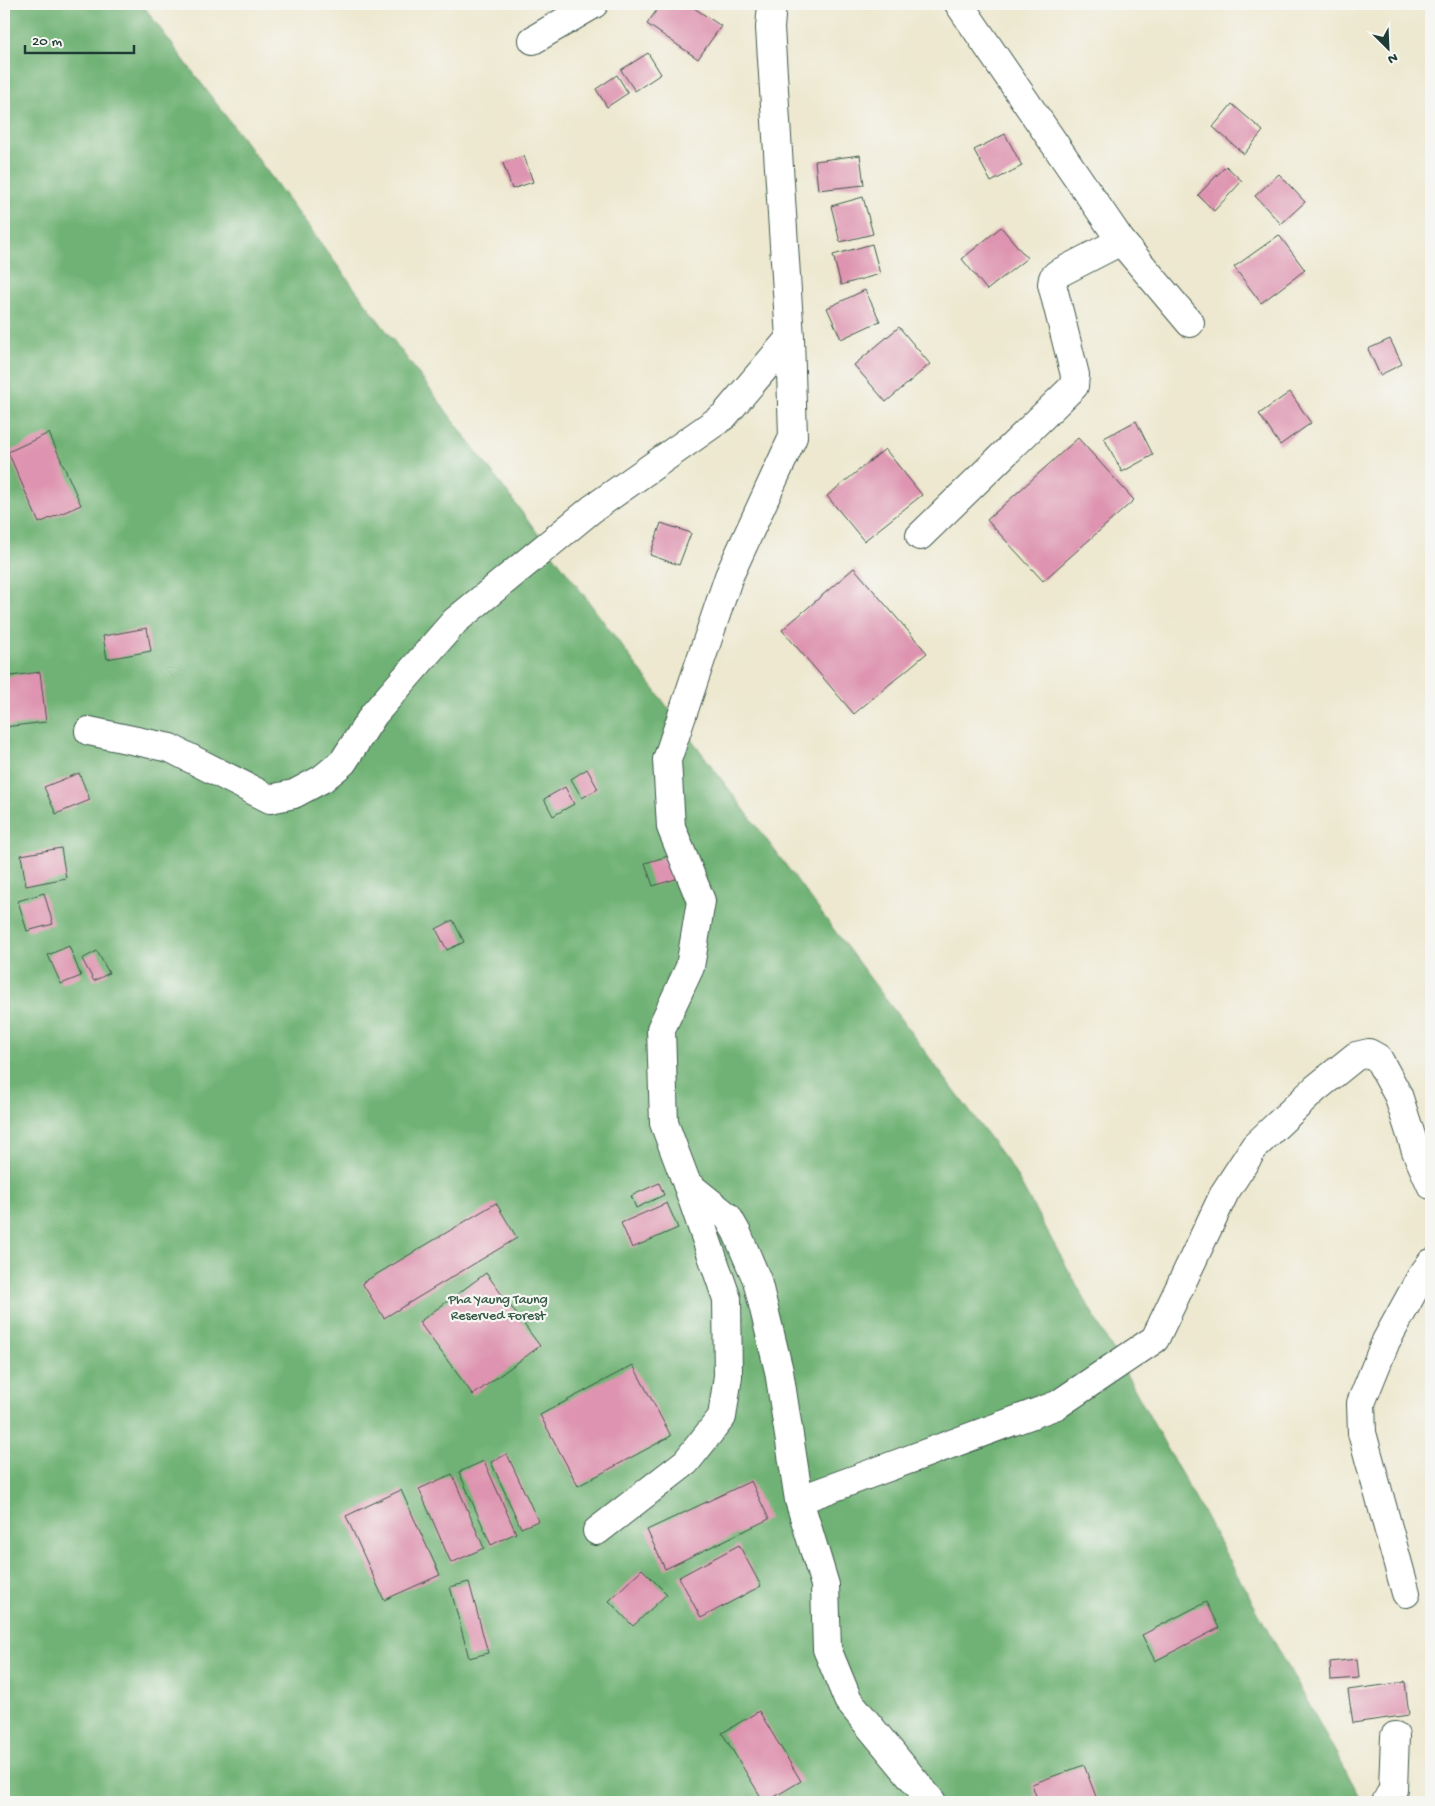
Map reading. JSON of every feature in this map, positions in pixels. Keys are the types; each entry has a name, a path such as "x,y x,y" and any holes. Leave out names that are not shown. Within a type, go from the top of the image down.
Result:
{"street":[{"path":"533,40 594,4"},
{"path":"596,1531 686,1462 722,1417 728,1376 727,1299 664,1123 661,1029 690,966 701,901 671,828 667,760 729,576 793,437 790,338 770,28 772,4"},
{"path":"959,4 1121,241 1190,323"},
{"path":"920,536 1074,386 1075,375 1052,284 1053,278 1057,274 1121,241"},
{"path":"89,731 170,748 270,799 294,794 322,779 343,762 374,714 455,621 592,509 724,416 790,338"},
{"path":"799,1500 1056,1405 1155,1340 1225,1192 1255,1146 1315,1089 1356,1056 1369,1053 1378,1058 1398,1094 1416,1151 1431,1185"},
{"path":"687,1184 728,1217 757,1280 779,1371 799,1500 825,1585 827,1649 848,1700 932,1802"},
{"path":"1406,1593 1362,1433 1361,1403 1386,1341 1421,1277 1431,1263"},
{"path":"1386,1802 1393,1789 1395,1736"}],"green space":[{"name":"Pha Yaung Taung Reserved Forest","path":"4,4 142,4 1012,1168 1363,1802 4,1802"}],"building":[{"path":"661,4 688,4 721,26 698,59 647,24"},
{"path":"648,53 661,74 635,91 621,70"},
{"path":"617,75 628,93 607,107 596,89"},
{"path":"1232,104 1263,131 1244,154 1213,127"},
{"path":"1005,134 1022,166 991,182 974,150"},
{"path":"860,155 864,185 818,190 815,161"},
{"path":"524,156 533,182 512,189 503,163"},
{"path":"1226,166 1242,181 1214,211 1198,195"},
{"path":"1279,174 1305,202 1281,224 1255,196"},
{"path":"863,197 873,234 840,242 831,206"},
{"path":"1001,227 1027,258 987,290 962,259"},
{"path":"1279,235 1305,270 1261,303 1234,267"},
{"path":"872,244 880,274 841,285 833,255"},
{"path":"865,290 880,321 841,339 827,308"},
{"path":"899,327 930,364 886,402 854,365"},
{"path":"1390,339 1402,364 1380,375 1368,349"},
{"path":"1290,392 1311,423 1280,445 1259,414"},
{"path":"1136,421 1153,455 1122,472 1104,438"},
{"path":"49,433 81,505 39,523 8,452"},
{"path":"1078,438 1134,500 1043,581 987,520"},
{"path":"885,449 922,495 864,541 827,496"},
{"path":"661,523 691,533 679,565 650,555"},
{"path":"854,568 927,653 854,714 782,630"},
{"path":"147,628 151,651 107,659 103,636"},
{"path":"40,672 46,722 4,727 4,677"},
{"path":"587,769 598,789 582,798 571,779"},
{"path":"79,773 90,800 56,814 44,787"},
{"path":"565,787 574,804 553,816 544,799"},
{"path":"61,848 66,878 26,886 21,855"},
{"path":"672,855 679,878 653,886 645,863"},
{"path":"44,893 53,924 27,931 18,901"},
{"path":"453,920 464,942 447,950 436,929"},
{"path":"69,946 81,976 61,984 48,955"},
{"path":"97,951 109,973 94,981 82,959"},
{"path":"659,1183 664,1195 636,1208 631,1196"},
{"path":"496,1203 517,1238 384,1318 362,1283"},
{"path":"667,1203 678,1228 632,1248 621,1223"},
{"path":"486,1273 540,1346 473,1395 419,1322"},
{"path":"633,1365 671,1436 578,1486 540,1415"},
{"path":"507,1454 538,1521 521,1528 491,1462"},
{"path":"484,1461 516,1533 491,1545 459,1472"},
{"path":"452,1474 484,1548 451,1563 419,1489"},
{"path":"751,1481 769,1519 665,1569 647,1530"},
{"path":"401,1490 440,1575 384,1600 346,1516"},
{"path":"739,1545 761,1586 701,1618 679,1577"},
{"path":"642,1569 667,1594 633,1626 609,1601"},
{"path":"469,1582 488,1653 469,1658 450,1587"},
{"path":"1206,1602 1219,1628 1155,1661 1142,1635"},
{"path":"1357,1659 1359,1678 1331,1680 1330,1662"},
{"path":"1405,1682 1409,1715 1353,1723 1348,1690"},
{"path":"759,1711 801,1781 766,1802 764,1802 722,1733"},
{"path":"1084,1765 1098,1802 1038,1802 1032,1784"}]}
